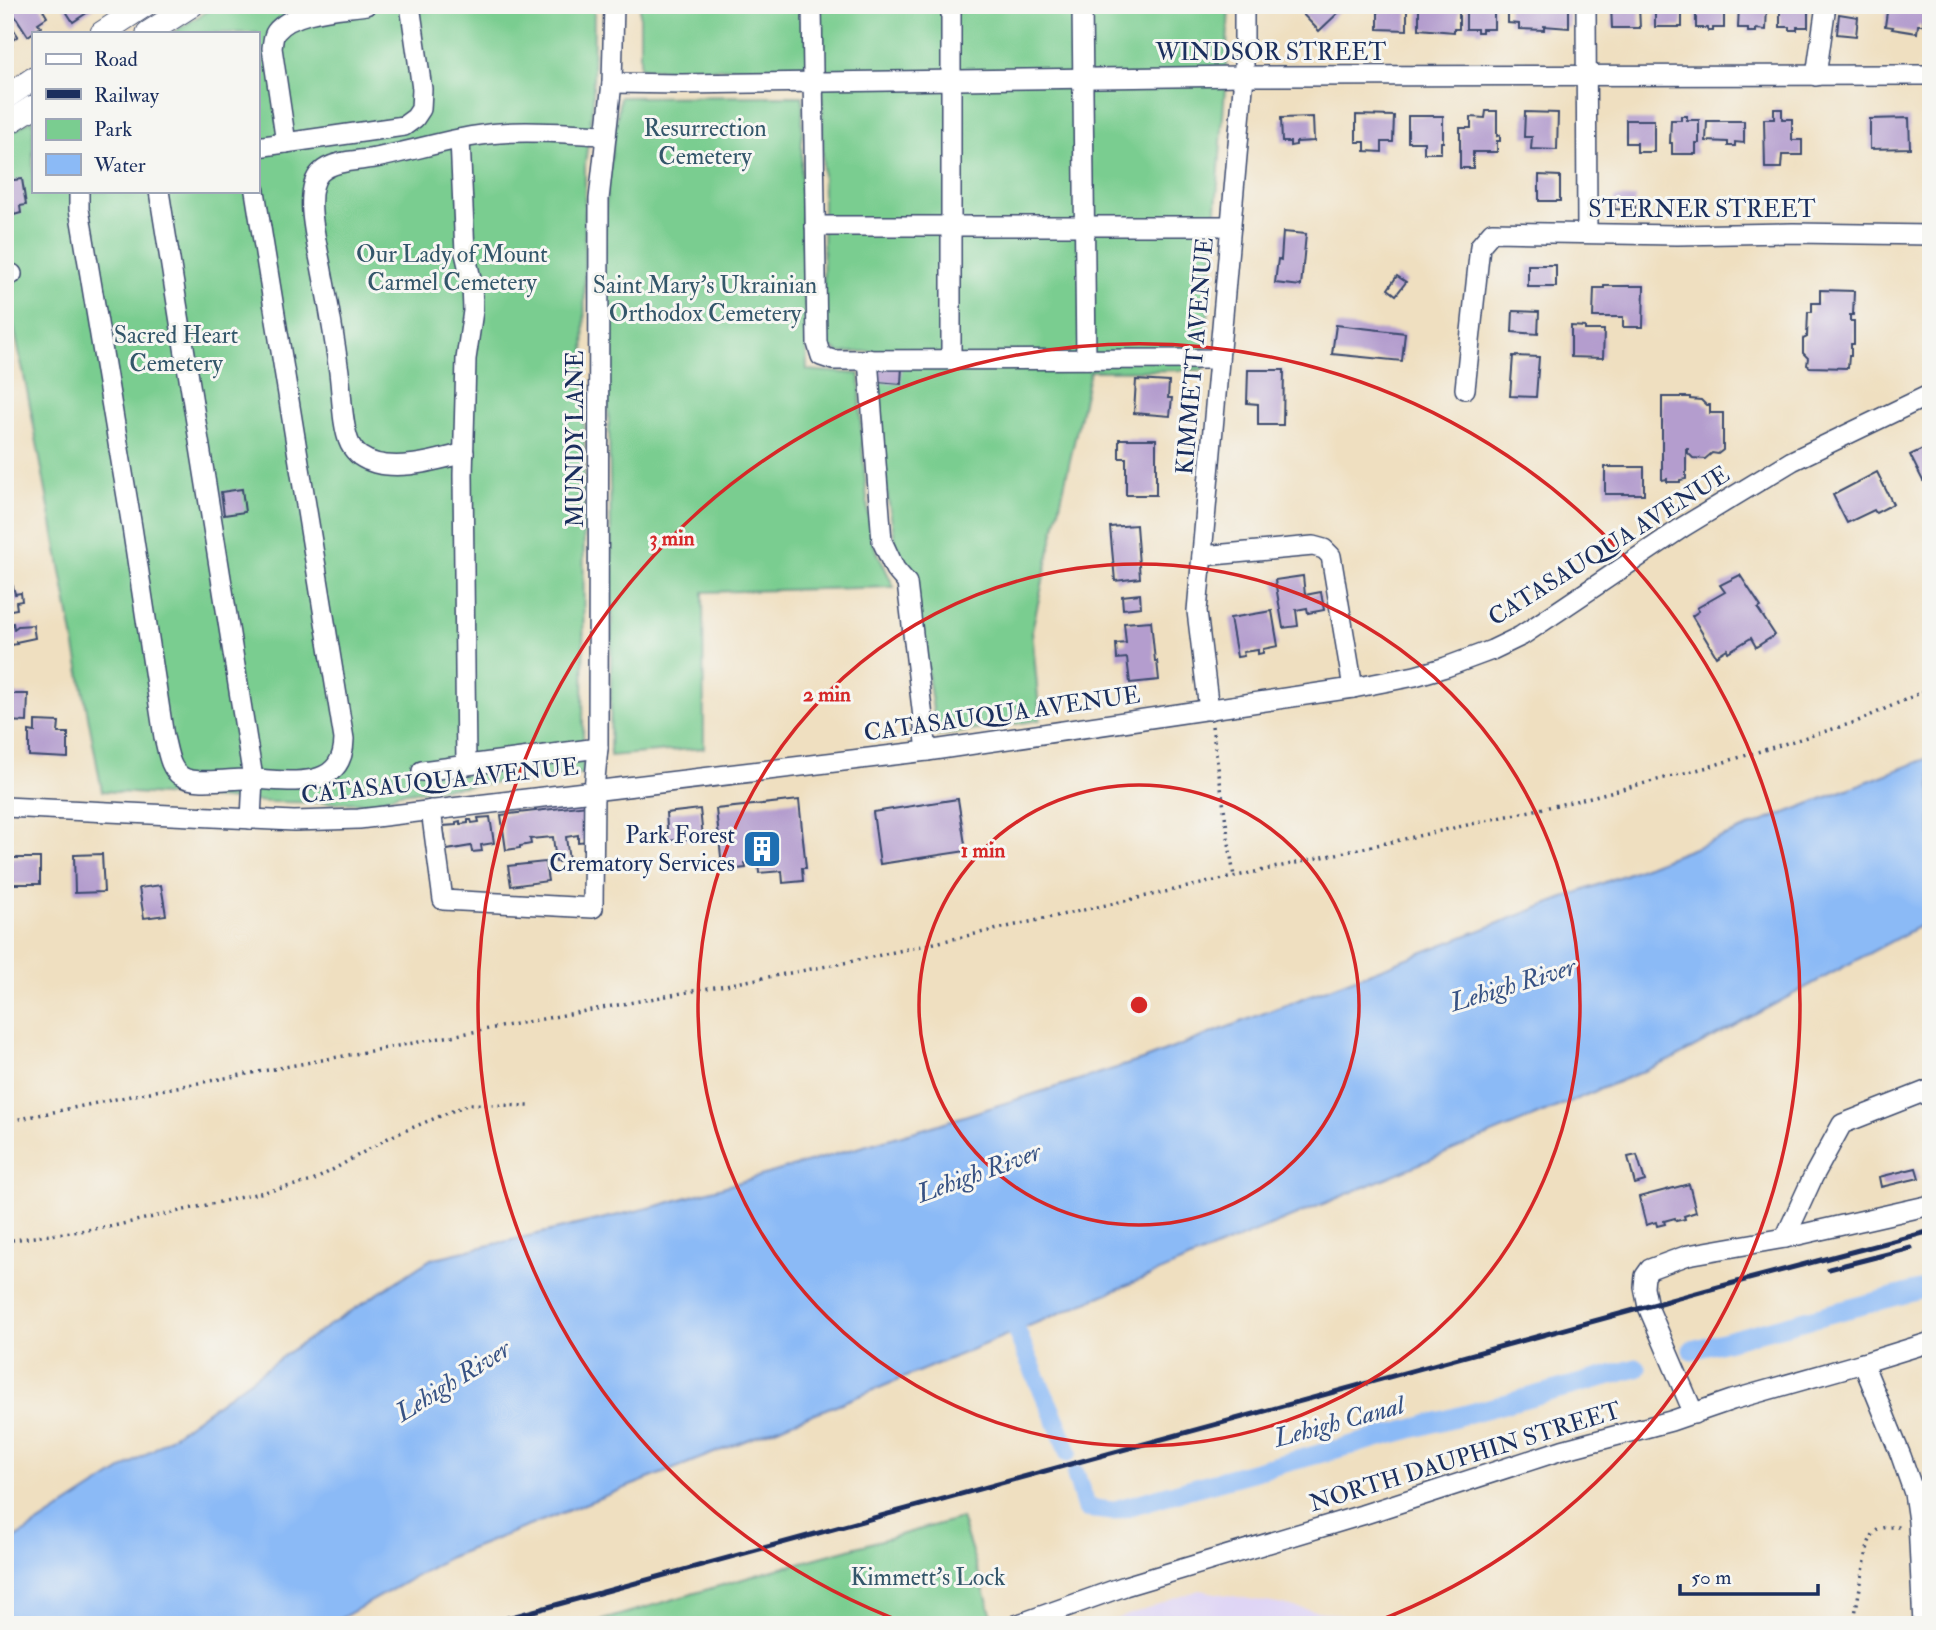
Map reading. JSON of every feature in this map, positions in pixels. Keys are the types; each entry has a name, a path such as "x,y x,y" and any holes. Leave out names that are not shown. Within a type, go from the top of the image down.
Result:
{"main road":[{"path":"150,32 192,5"},
{"path":"103,32 137,7"},
{"path":"5,98 32,80"},
{"path":"5,125 32,108"}],"street":[{"path":"286,143 272,48 274,34 284,24 298,17 366,5"},
{"path":"259,147 404,125 415,118 421,109 422,89 410,5"},
{"name":"MUNDY LANE","path":"431,810 443,900 593,908 594,789 598,748 599,199 612,83 614,5"},
{"path":"812,5 817,343 821,356 833,360 1219,359"},
{"path":"951,5 951,359"},
{"path":"1082,5 1086,359"},
{"name":"KIMMETT AVENUE","path":"1209,710 1197,611 1244,76 1244,5"},
{"path":"1586,5 1587,233"},
{"path":"1816,76 1826,5"},
{"name":"WINDSOR STREET","path":"612,83 1244,76 1931,75"},
{"path":"464,453 426,463 389,465 359,456 350,443 315,227 311,191 317,177 330,166 487,134 516,132 606,135"},
{"path":"460,139 465,253 472,283 473,312 466,359 464,453 466,765"},
{"path":"79,192 79,209 164,737 172,768 182,778 190,779 253,778 303,782 321,777 337,767 344,752 342,726 255,192"},
{"path":"159,192 253,778 251,818"},
{"path":"815,226 1231,226"},
{"name":"STERNER STREET","path":"1465,389 1480,246 1492,232 1931,235"},
{"path":"868,359 882,541 895,569 907,583 927,751"},
{"path":"1929,395 1931,375"},
{"name":"CATASAUQUA AVENUE","path":"5,807 294,821 359,819 927,751 1353,688 1415,676 1447,667 1521,636 1683,527 1792,461 1929,395"},
{"path":"1202,556 1313,545 1324,549 1331,556 1353,688"},
{"path":"422,771 598,748"},
{"path":"1785,1238 1813,1177 1842,1124 1931,1089"},
{"path":"1694,1413 1648,1307 1644,1287 1645,1276 1650,1269 1688,1255 1785,1238 1931,1205"},
{"name":"NORTH DAUPHIN STREET","path":"1016,1625 1125,1586 1362,1515 1562,1450 1931,1342"},
{"path":"1863,1363 1914,1493 1923,1625"}],"path":[{"path":"5,1122 150,1092 849,962 1571,802 1708,767 1856,722 1931,688"},
{"path":"1209,710 1234,877"},
{"path":"5,1241 109,1227 313,1181 390,1137 469,1104 530,1106"},
{"path":"1853,1625 1872,1535 1883,1527 1918,1527"}],"shaded area":[{"path":"1199,1590 1396,1625 1099,1625"}],"green space":[{"name":"Sacred Heart Cemetery","path":"217,5 594,5 593,102 585,164 583,774 398,793 374,803 270,802 102,791 5,284 5,136 32,120 32,192 259,192 259,32 174,32"},
{"path":"640,5 1229,5 1204,370 1090,371 1032,630 1040,720 937,736 913,576 896,546 886,487 874,351 841,353 824,344 822,66 669,70 640,68"},
{"path":"803,96 801,186 807,370 860,374 861,430 868,512 874,545 894,587 703,592 704,748 610,756 612,594 603,255 607,187 620,97"},
{"name":"Kimmett's Lock","path":"961,1518 994,1622 987,1625 586,1625 777,1569"}],"water":[{"name":"Lehigh River","path":"1931,757 1931,920 1673,1059 879,1388 450,1557 329,1625 5,1625 5,1545 157,1447 293,1349 431,1259 657,1206 926,1128 1142,1060"}],"building":[{"path":"8,5 40,5 47,17 38,23 41,27 28,36"},
{"path":"62,5 92,5 94,8 73,22"},
{"path":"1294,5 1332,5 1339,12 1319,31"},
{"path":"1378,5 1407,6 1407,30 1378,29"},
{"path":"1419,5 1459,5 1459,29 1454,29 1454,32 1419,29"},
{"path":"1494,5 1494,29 1477,32 1477,29 1466,29 1466,6"},
{"path":"1508,5 1569,5 1569,28 1544,26 1544,30 1519,29 1519,24 1508,23"},
{"path":"1611,5 1639,6 1640,28 1612,28"},
{"path":"1655,5 1682,5 1682,27 1655,27"},
{"path":"1696,5 1724,5 1724,28 1708,31 1707,28 1696,28"},
{"path":"1739,5 1767,6 1766,30 1748,32 1748,28 1738,28"},
{"path":"1780,5 1808,5 1808,27 1790,30 1790,27 1780,27"},
{"path":"1888,5 1925,5 1923,25 1918,25 1917,33 1885,26"},
{"path":"1839,14 1858,17 1856,36 1837,34"},
{"path":"5,16 18,36 10,42 12,45 5,49"},
{"path":"1774,109 1782,109 1782,119 1792,119 1792,140 1802,140 1802,155 1782,155 1781,168 1765,168 1764,119 1774,119"},
{"path":"1486,111 1497,111 1497,136 1500,135 1500,141 1497,141 1497,152 1473,152 1473,168 1460,168 1460,128 1471,128 1471,117 1485,118"},
{"path":"1525,112 1558,113 1557,150 1531,149 1532,137 1524,137"},
{"path":"1356,115 1394,116 1393,142 1382,142 1382,152 1365,151 1365,142 1356,142"},
{"path":"1408,116 1443,116 1441,153 1424,153 1424,142 1408,142"},
{"path":"1681,116 1687,116 1687,120 1699,120 1696,154 1672,154 1671,120 1681,120"},
{"path":"1313,117 1314,141 1296,142 1296,145 1290,146 1290,142 1282,142 1281,118"},
{"path":"1909,118 1910,148 1870,149 1870,119"},
{"path":"1626,120 1654,120 1654,152 1637,152 1637,143 1626,143"},
{"path":"1707,121 1744,121 1744,143 1735,142 1735,146 1728,146 1728,142 1706,141"},
{"path":"1539,175 1560,176 1560,201 1539,201"},
{"path":"22,179 26,205 20,206 21,213 14,215 13,207 7,208 5,181"},
{"path":"1615,197 1635,198 1635,210 1614,209"},
{"path":"1283,232 1306,234 1301,286 1275,283 1278,259 1281,260"},
{"path":"9,239 13,260 5,265 5,241"},
{"path":"1528,265 1556,265 1556,287 1528,287"},
{"path":"1397,276 1406,282 1396,295 1388,289"},
{"path":"1644,286 1643,327 1623,327 1623,317 1593,317 1594,288"},
{"path":"1820,290 1854,291 1853,315 1850,315 1850,321 1854,321 1854,344 1851,344 1848,368 1807,365 1808,358 1803,353 1803,339 1807,337 1808,312 1812,312 1812,303 1820,303"},
{"path":"1513,311 1539,312 1538,334 1512,332"},
{"path":"1336,325 1405,333 1402,361 1332,354"},
{"path":"1571,326 1585,327 1585,330 1604,330 1603,358 1571,357"},
{"path":"5,340 8,340 13,366 5,367"},
{"path":"1513,356 1539,357 1536,397 1510,396"},
{"path":"879,365 902,366 901,384 878,382"},
{"path":"1248,370 1284,370 1283,425 1258,425 1258,404 1247,403"},
{"path":"1136,380 1169,382 1168,398 1172,398 1170,416 1134,413"},
{"path":"1662,397 1690,397 1710,405 1710,413 1723,413 1723,450 1718,454 1712,453 1705,459 1693,458 1686,449 1686,479 1680,482 1662,480"},
{"path":"1119,439 1156,439 1156,495 1126,495 1126,458 1119,458"},
{"path":"1931,445 1931,477 1923,481 1910,455"},
{"path":"1605,467 1644,467 1644,494 1605,494"},
{"path":"1877,472 1893,504 1847,523 1833,495"},
{"path":"242,489 245,512 224,515 221,492"},
{"path":"1136,525 1140,578 1115,581 1110,527"},
{"path":"1740,575 1775,635 1756,647 1751,638 1716,656 1692,616 1699,611 1697,608 1725,592 1720,585"},
{"path":"1303,576 1305,595 1321,592 1324,610 1308,613 1307,608 1296,610 1298,626 1283,628 1275,580"},
{"path":"13,586 15,594 21,593 22,601 16,602 17,609 5,611 5,588"},
{"path":"1140,594 1141,607 1123,609 1122,596"},
{"path":"1272,611 1278,646 1263,649 1263,653 1258,654 1258,650 1243,652 1244,656 1237,657 1230,618"},
{"path":"1151,621 1159,680 1130,683 1127,658 1117,659 1116,644 1126,643 1124,623"},
{"path":"13,623 14,629 18,626 33,625 35,638 5,646 5,625"},
{"path":"11,694 28,694 27,722 6,721 7,701 11,701"},
{"path":"35,721 59,722 58,733 68,733 68,758 29,756 29,731 35,732"},
{"path":"958,799 966,851 880,864 873,812"},
{"name":"Park Forest Crematory Services","path":"799,800 806,868 802,868 803,881 783,883 782,871 759,873 758,862 745,863 746,868 726,870 725,866 722,866 716,809"},
{"path":"587,805 589,841 578,842 578,835 566,837 569,861 556,862 553,837 530,839 531,844 506,850 501,815"},
{"path":"700,809 703,837 668,841 666,813"},
{"path":"490,817 494,843 481,845 482,851 472,852 471,846 447,850 443,826 456,825 456,822 460,821 460,824 468,823 468,820 472,823 479,822 478,818"},
{"path":"102,854 104,892 75,893 74,855"},
{"path":"5,858 40,858 40,884 5,884"},
{"path":"545,862 548,881 511,886 508,866"},
{"path":"161,885 166,915 144,918 139,888"},
{"path":"1637,1155 1645,1181 1635,1184 1628,1157"},
{"path":"1916,1168 1919,1178 1881,1187 1879,1177"},
{"path":"1689,1184 1696,1212 1684,1216 1685,1219 1676,1221 1675,1218 1657,1226 1656,1222 1646,1225 1639,1197"}],"waterway":[{"name":"Lehigh Canal","path":"1692,1350 1931,1287"},
{"name":"Lehigh Canal","path":"1006,1308 1068,1452"},
{"name":"Lehigh Canal","path":"1076,1475 1086,1508 1112,1511 1637,1368"}],"railway":[{"path":"482,1625 1931,1231"},
{"path":"1829,1269 1911,1248"}],"place":[{"name":"Park Forest Crematory Services","path":"762,849"}],"park label":[{"name":"Resurrection Cemetery","path":"705,142"},
{"name":"Our Lady of Mount Carmel Cemetery","path":"452,268"},
{"name":"Saint Mary's Ukrainian Orthodox Cemetery","path":"705,299"}]}
